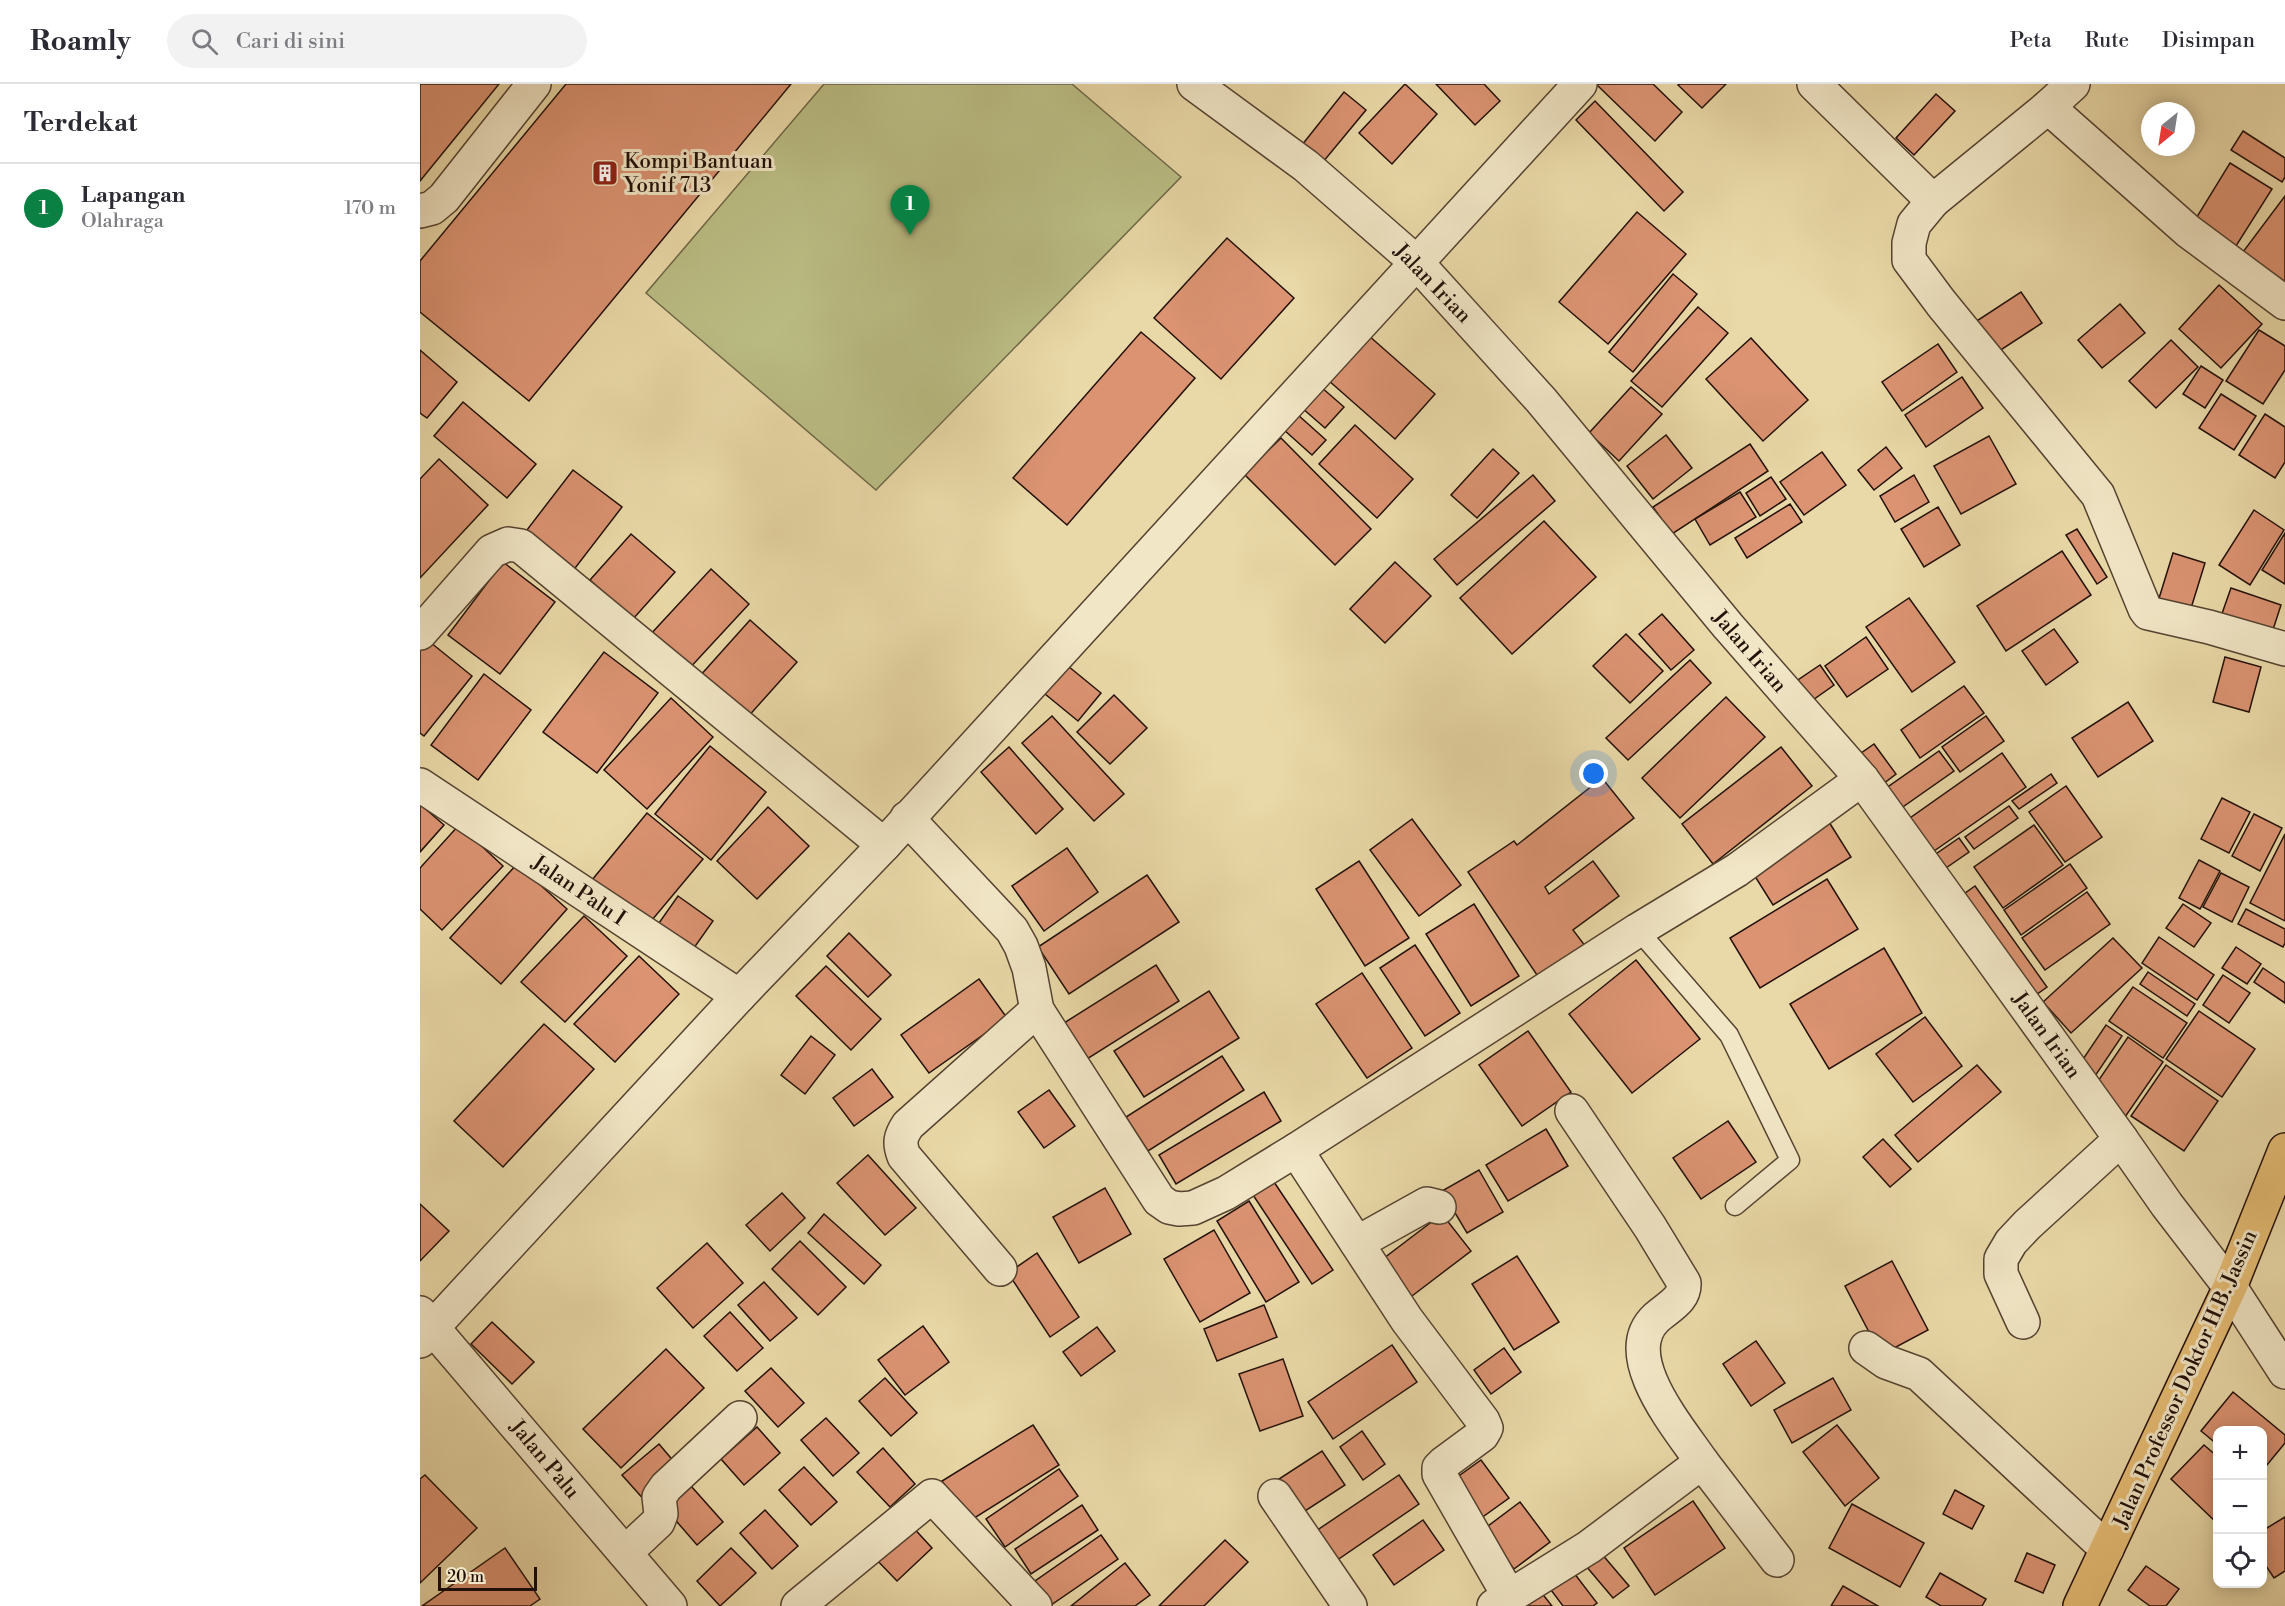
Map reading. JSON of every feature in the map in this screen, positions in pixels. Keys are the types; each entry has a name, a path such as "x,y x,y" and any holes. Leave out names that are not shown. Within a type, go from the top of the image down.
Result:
{"highway":[{"name":"Jalan Professor Doktor H.B. Jassin","path":"2080,1606 2230,1287 2285,1150"}],"street":[{"path":"420,211 432,208 444,198 534,84"},
{"name":"Jalan Irian","path":"1194,84 1306,166 1416,262 1541,400 1728,626 1862,779 2167,1205 2230,1287 2285,1372"},
{"path":"424,1327 884,845 1581,84"},
{"path":"1814,84 1933,201"},
{"path":"2073,84 1933,201 1914,224 1909,243 1909,260 1941,303 2098,495 2148,613 2209,627 2285,649"},
{"path":"2048,107 2188,231 2285,303"},
{"path":"422,625 492,551 508,544 521,546 884,845"},
{"path":"907,818 1012,930 1029,968 1037,1010 1159,1200 1169,1207 1179,1209 1193,1208 1226,1193 1296,1150 1638,930 1737,870 1862,779"},
{"name":"Jalan Palu I","path":"420,785 739,996"},
{"path":"1000,1269 904,1156 900,1145 901,1135 908,1125 1037,1010"},
{"path":"1572,1111 1650,1227 1684,1283 1681,1298 1655,1319 1647,1329 1644,1357 1651,1385 1702,1462 1777,1560"},
{"path":"2023,1322 2001,1274 2001,1259 2011,1242 2027,1225 2121,1138"},
{"path":"1296,1150 1407,1320 1483,1421 1485,1428 1482,1435 1444,1463 1439,1468 1439,1474 1502,1601 1589,1546 1702,1462"},
{"path":"1357,1243 1427,1204 1439,1208"},
{"name":"Jalan Palu","path":"424,1327 670,1606"},
{"path":"1866,1348 1886,1362 1919,1374 2107,1549"},
{"path":"625,1553 657,1522 661,1514 659,1497 662,1492 740,1418"},
{"path":"798,1606 932,1496 1035,1606"},
{"path":"1275,1496 1350,1606"}],"lane":[{"path":"1638,930 1729,1035 1790,1160 1735,1206"}],"green space":[{"path":"824,84 1072,84 1181,177 876,490 646,293"}],"building":[{"path":"420,84 499,84 420,181"},
{"name":"Kompi Bantuan Yonif 713","path":"566,84 791,84 529,401 420,312 420,261"},
{"path":"1405,84 1437,114 1392,164 1359,133"},
{"path":"1436,84 1484,84 1500,101 1475,125"},
{"path":"1598,84 1653,84 1682,112 1655,141"},
{"path":"1726,84 1702,108 1678,85"},
{"path":"1344,92 1366,110 1323,162 1302,145"},
{"path":"1936,94 1955,111 1914,155 1896,138"},
{"path":"1595,101 1683,192 1664,211 1576,120"},
{"path":"2243,131 2285,158 2285,177 2282,182 2231,150"},
{"path":"2230,163 2272,189 2236,246 2195,220"},
{"path":"2285,196 2285,287 2237,260"},
{"path":"1637,212 1686,254 1608,344 1559,302"},
{"path":"1227,238 1294,298 1221,379 1154,318"},
{"path":"1673,274 1697,294 1633,372 1609,352"},
{"path":"2219,285 2262,324 2221,368 2179,329"},
{"path":"2021,292 2042,323 1990,357 1969,326"},
{"path":"2120,304 2145,333 2102,368 2078,340"},
{"path":"1698,307 1728,333 1662,407 1631,381"},
{"path":"2259,330 2285,346 2285,370 2263,404 2226,381"},
{"path":"1141,332 1195,378 1067,525 1013,478"},
{"path":"1368,335 1435,394 1395,439 1328,380"},
{"path":"1751,338 1808,400 1763,441 1706,379"},
{"path":"2171,340 2198,367 2156,408 2129,381"},
{"path":"1938,344 1957,372 1902,411 1882,382"},
{"path":"420,350 457,382 427,418 420,413"},
{"path":"2201,366 2223,380 2205,408 2183,394"},
{"path":"1962,377 1983,408 1926,447 1905,415"},
{"path":"1313,380 1344,407 1325,428 1294,401"},
{"path":"1631,387 1662,414 1619,461 1589,433"},
{"path":"2221,394 2256,416 2234,450 2199,428"},
{"path":"463,402 536,464 507,498 434,436"},
{"path":"1288,406 1326,440 1312,455 1274,421"},
{"path":"2265,414 2285,427 2285,462 2275,478 2239,455"},
{"path":"1355,425 1413,479 1377,518 1319,464"},
{"path":"1666,435 1692,468 1653,499 1627,466"},
{"path":"1989,436 2016,484 1961,514 1934,466"},
{"path":"1281,438 1371,529 1335,565 1244,474"},
{"path":"1750,444 1768,471 1672,534 1653,507"},
{"path":"1886,447 1902,468 1874,490 1858,470"},
{"path":"1493,449 1519,473 1477,518 1451,495"},
{"path":"1822,452 1846,485 1804,515 1780,482"},
{"path":"439,459 488,505 420,578 420,479"},
{"path":"573,470 622,507 569,576 520,539"},
{"path":"1533,475 1555,501 1457,585 1434,559"},
{"path":"1914,475 1929,502 1895,522 1880,496"},
{"path":"1771,477 1786,499 1760,516 1746,493"},
{"path":"1740,492 1756,517 1710,545 1695,519"},
{"path":"1790,504 1802,522 1747,558 1735,538"},
{"path":"1938,507 1960,545 1924,567 1901,529"},
{"path":"2254,510 2284,530 2250,585 2219,565"},
{"path":"1544,521 1596,577 1512,654 1460,598"},
{"path":"2077,529 2107,577 2097,584 2066,535"},
{"path":"2285,533 2285,584 2262,570"},
{"path":"631,534 675,572 633,619 590,580"},
{"path":"2062,551 2091,595 2006,651 1977,606"},
{"path":"2173,553 2205,563 2188,618 2156,608"},
{"path":"503,562 555,602 500,674 448,635"},
{"path":"1395,562 1431,596 1385,643 1350,609"},
{"path":"711,569 749,604 687,671 649,636"},
{"path":"2231,588 2281,605 2270,639 2219,622"},
{"path":"1909,598 1955,662 1912,692 1866,627"},
{"path":"1662,614 1694,650 1671,670 1639,634"},
{"path":"750,620 797,662 746,719 699,677"},
{"path":"2054,629 2078,662 2046,685 2022,651"},
{"path":"1626,634 1663,671 1630,703 1593,666"},
{"path":"1866,637 1888,669 1847,697 1825,666"},
{"path":"425,638 472,676 424,736 420,733 420,645"},
{"path":"604,652 658,693 597,773 543,732"},
{"path":"1057,657 1101,693 1078,721 1034,685"},
{"path":"2225,657 2261,667 2249,712 2213,702"},
{"path":"1690,660 1711,683 1628,760 1606,738"},
{"path":"1820,665 1834,685 1810,702 1795,682"},
{"path":"484,674 531,710 478,780 431,745"},
{"path":"1964,686 1984,713 1920,758 1901,730"},
{"path":"1114,695 1147,728 1110,764 1077,732"},
{"path":"1726,697 1765,737 1680,818 1642,778"},
{"path":"671,698 713,737 647,809 604,770"},
{"path":"2128,702 2153,741 2098,777 2072,738"},
{"path":"1052,716 1124,794 1094,821 1022,743"},
{"path":"1986,716 2004,741 1960,772 1942,747"},
{"path":"1874,744 1896,774 1879,787 1857,756"},
{"path":"710,746 766,792 711,860 655,814"},
{"path":"1009,747 1063,809 1036,834 981,772"},
{"path":"1781,747 1812,786 1713,864 1682,824"},
{"path":"1939,751 1954,771 1897,811 1882,791"},
{"path":"2002,753 2026,787 1934,851 1910,818"},
{"path":"2051,774 2057,783 2019,809 2012,801"},
{"path":"1602,778 1634,818 1545,887 1549,894 1593,861 1619,896 1573,930 1586,947 1539,978 1468,872 1514,841 1517,845"},
{"path":"2066,786 2102,837 2065,862 2029,812"},
{"path":"2222,798 2250,812 2229,853 2201,839"},
{"path":"420,804 444,825 420,852"},
{"path":"2009,806 2018,818 1974,849 1965,837"},
{"path":"768,807 809,846 757,899 717,861"},
{"path":"647,813 703,859 647,926 592,880"},
{"path":"2254,814 2282,828 2260,871 2232,856"},
{"path":"1412,819 1461,885 1419,916 1370,850"},
{"path":"1829,822 1851,857 1773,905 1751,870"},
{"path":"459,825 503,866 442,930 420,909 420,868"},
{"path":"2034,825 2063,865 2003,908 1974,867"},
{"path":"2285,834 2285,921 2250,903"},
{"path":"1959,838 1969,852 1943,870 1933,856"},
{"path":"1067,848 1098,892 1044,931 1012,886"},
{"path":"2199,860 2220,871 2200,909 2179,898"},
{"path":"1359,861 1409,938 1365,966 1316,889"},
{"path":"517,864 567,909 501,984 450,938"},
{"path":"2070,864 2087,888 2021,935 2004,910"},
{"path":"2221,873 2249,887 2232,922 2203,907"},
{"path":"1147,875 1179,922 1069,994 1038,947"},
{"path":"1827,879 1858,929 1760,988 1730,938"},
{"path":"1975,886 2047,987 2033,997 1961,896"},
{"path":"2087,892 2110,924 2045,970 2022,938"},
{"path":"678,896 713,921 689,955 654,930"},
{"path":"1474,904 1519,976 1471,1006 1426,934"},
{"path":"2183,904 2211,923 2194,947 2166,928"},
{"path":"2246,909 2285,929 2283,947 2238,924"},
{"path":"584,916 627,956 565,1022 521,982"},
{"path":"849,933 891,975 868,997 827,956"},
{"path":"2159,937 2214,975 2197,1000 2142,963"},
{"path":"2113,938 2142,968 2071,1033 2043,1002"},
{"path":"1415,945 1460,1013 1425,1036 1380,968"},
{"path":"2236,947 2261,964 2247,984 2222,968"},
{"path":"1884,948 1922,1013 1829,1069 1790,1004"},
{"path":"639,956 679,994 615,1062 574,1024"},
{"path":"1636,960 1700,1039 1632,1093 1569,1014"},
{"path":"1156,965 1179,1001 1087,1059 1064,1023"},
{"path":"826,966 881,1019 851,1050 796,996"},
{"path":"2263,968 2285,983 2285,1003 2254,982"},
{"path":"2148,972 2195,1004 2187,1016 2140,984"},
{"path":"1362,973 1412,1048 1367,1078 1316,1004"},
{"path":"2223,975 2250,993 2229,1023 2203,1005"},
{"path":"979,979 1007,1018 929,1073 901,1035"},
{"path":"2133,987 2187,1023 2163,1058 2109,1021"},
{"path":"1209,991 1239,1038 1144,1097 1114,1051"},
{"path":"2199,1011 2255,1049 2222,1097 2166,1059"},
{"path":"1925,1017 1962,1066 1913,1102 1876,1054"},
{"path":"544,1024 594,1069 503,1167 454,1121"},
{"path":"2106,1025 2122,1036 2091,1082 2075,1071"},
{"path":"1528,1031 1571,1092 1522,1126 1479,1065"},
{"path":"811,1036 835,1055 805,1094 781,1075"},
{"path":"2128,1037 2163,1062 2125,1117 2090,1093"},
{"path":"1222,1056 1244,1090 1148,1151 1126,1117"},
{"path":"1977,1065 2001,1092 1918,1162 1895,1135"},
{"path":"2166,1065 2218,1101 2184,1151 2131,1116"},
{"path":"872,1069 893,1097 854,1126 833,1098"},
{"path":"1049,1090 1075,1126 1044,1148 1018,1112"},
{"path":"1264,1092 1281,1121 1176,1184 1159,1155"},
{"path":"1728,1121 1756,1162 1701,1199 1673,1158"},
{"path":"1546,1129 1568,1166 1508,1201 1486,1165"},
{"path":"1883,1139 1911,1169 1890,1187 1863,1157"},
{"path":"868,1155 916,1208 885,1235 837,1183"},
{"path":"1479,1170 1503,1212 1467,1233 1442,1191"},
{"path":"1274,1182 1333,1270 1312,1284 1253,1195"},
{"path":"1105,1188 1131,1234 1079,1263 1053,1217"},
{"path":"782,1193 805,1218 770,1251 746,1225"},
{"path":"1249,1201 1299,1282 1266,1302 1217,1221"},
{"path":"420,1204 449,1231 420,1261"},
{"path":"824,1214 881,1265 864,1284 808,1233"},
{"path":"1442,1214 1471,1251 1408,1299 1379,1262"},
{"path":"1214,1230 1250,1293 1200,1322 1164,1259"},
{"path":"800,1241 846,1287 818,1315 772,1269"},
{"path":"707,1243 743,1283 693,1328 657,1288"},
{"path":"1037,1253 1079,1317 1050,1337 1008,1273"},
{"path":"1517,1256 1559,1322 1514,1350 1472,1284"},
{"path":"1892,1261 1928,1330 1881,1355 1845,1286"},
{"path":"764,1282 797,1318 770,1341 738,1305"},
{"path":"1264,1305 1277,1337 1217,1361 1204,1329"},
{"path":"730,1312 763,1348 737,1371 704,1336"},
{"path":"492,1322 534,1362 512,1384 471,1344"},
{"path":"923,1326 949,1362 905,1395 878,1360"},
{"path":"1097,1327 1115,1351 1081,1376 1063,1352"},
{"path":"1756,1341 1785,1383 1751,1406 1723,1364"},
{"path":"1392,1345 1417,1382 1333,1439 1308,1402"},
{"path":"1504,1348 1521,1372 1491,1394 1474,1370"},
{"path":"666,1349 704,1388 621,1468 583,1429"},
{"path":"1283,1359 1303,1416 1260,1431 1239,1374"},
{"path":"771,1368 804,1403 778,1427 745,1391"},
{"path":"885,1378 917,1413 891,1436 859,1401"},
{"path":"1833,1378 1851,1410 1792,1443 1774,1410"},
{"path":"2233,1392 2285,1435 2285,1443 2267,1465 2267,1426 2213,1426 2213,1441 2201,1431"},
{"path":"826,1418 859,1453 833,1476 801,1440"},
{"path":"1033,1425 1059,1465 968,1522 942,1481"},
{"path":"1837,1425 1879,1478 1845,1506 1803,1452"},
{"path":"757,1427 780,1453 744,1485 721,1459"},
{"path":"1362,1431 1385,1464 1363,1480 1340,1447"},
{"path":"659,1444 681,1470 646,1502 622,1475"},
{"path":"2204,1445 2213,1453 2213,1519 2171,1479"},
{"path":"883,1448 915,1484 890,1507 857,1472"},
{"path":"1322,1451 1345,1485 1302,1513 1279,1479"},
{"path":"1481,1460 1509,1498 1477,1521 1449,1483"},
{"path":"804,1467 837,1502 811,1525 779,1490"},
{"path":"1059,1469 1078,1496 1005,1547 986,1519"},
{"path":"425,1475 477,1528 420,1583 420,1479"},
{"path":"1399,1475 1419,1504 1330,1565 1310,1535"},
{"path":"691,1486 723,1522 697,1545 665,1508"},
{"path":"1955,1490 1984,1506 1972,1529 1943,1514"},
{"path":"1693,1501 1725,1548 1655,1595 1624,1548"},
{"path":"1520,1502 1550,1542 1514,1569 1484,1529"},
{"path":"1852,1504 1924,1543 1900,1587 1829,1548"},
{"path":"1082,1505 1098,1530 1031,1574 1015,1549"},
{"path":"765,1510 798,1546 772,1569 740,1533"},
{"path":"2285,1517 2285,1571 2274,1578 2267,1568 2267,1528"},
{"path":"1423,1520 1444,1550 1394,1585 1373,1555"},
{"path":"909,1523 932,1548 897,1581 873,1556"},
{"path":"1101,1535 1118,1559 1051,1605 1035,1581"},
{"path":"1225,1540 1248,1562 1204,1606 1159,1606"},
{"path":"505,1548 540,1599 530,1606 422,1606"},
{"path":"731,1548 756,1573 720,1606 697,1581"},
{"path":"1601,1553 1629,1586 1613,1598 1586,1566"},
{"path":"2027,1553 2055,1565 2043,1593 2015,1581"},
{"path":"1125,1563 1150,1595 1135,1606 1071,1606"},
{"path":"2146,1566 2179,1589 2166,1606 2150,1606 2128,1590"},
{"path":"1574,1573 1597,1603 1593,1606 1563,1606 1551,1590"},
{"path":"1940,1573 1986,1599 1982,1606 1941,1606 1926,1597"},
{"path":"1843,1586 1878,1606 1831,1606"},
{"path":"1537,1587 1552,1606 1511,1606"}],"place":[{"name":"Kompi Bantuan Yonif 713","path":"605,173"},
{"name":"Lapangan","path":"910,235"}]}
